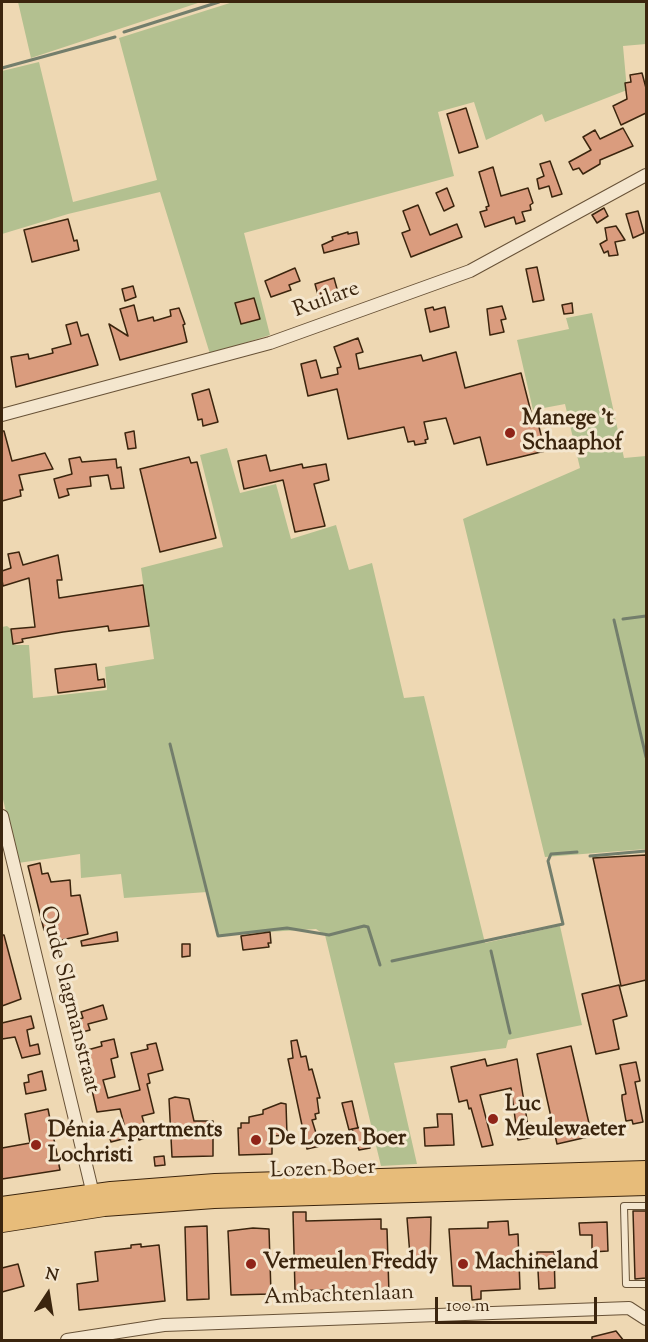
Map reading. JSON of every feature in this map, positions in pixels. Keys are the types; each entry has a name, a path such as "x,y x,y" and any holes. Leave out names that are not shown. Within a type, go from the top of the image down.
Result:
{"main road":[{"name":"Lozen Boer","path":"2,1207 93,1194 214,1184 646,1171"},
{"name":"Lozen Boer","path":"2,1222 104,1206 203,1199 646,1185"}],"street":[{"name":"Ruilare","path":"2,415 270,343 459,275 646,175"},
{"name":"Oude Slagmanstraat","path":"2,816 93,1194"},
{"name":"Ambachtenlaan","path":"67,1341 164,1324 629,1308 646,1317"}],"lane":[{"path":"646,1206 624,1206 627,1284 646,1284"}],"green space":[{"path":"18,2 201,2 31,58"},
{"path":"233,2 646,2 646,44 623,46 627,90 545,122 542,114 486,140 474,102 438,112 454,176 244,233 270,335 210,354 160,192 68,214 2,234 2,71 39,62 73,202 157,180 119,38"},
{"path":"592,313 624,458 646,456 646,849 545,857 463,519 580,468 565,404 533,410 517,340 569,329 566,318"},
{"path":"227,448 240,493 276,484 291,539 336,525 349,570 372,563 404,698 424,696 485,943 560,926 582,1025 508,1040 506,1048 394,1063 417,1164 381,1166 325,935 316,929 218,935 207,892 124,898 121,874 81,878 80,854 18,863 2,795 2,627 7,626 13,631 14,645 29,645 33,698 107,690 105,667 154,659 141,568 223,547 200,455"}],"building":[{"path":"642,73 646,88 646,113 621,125 613,106 627,99 625,83 631,82 630,75"},
{"path":"466,108 478,147 459,153 447,114"},
{"path":"623,128 633,146 600,160 600,164 583,174 579,168 573,170 569,162 591,150 583,137 595,130 600,139"},
{"path":"550,161 562,194 552,197 549,186 539,189 537,179 544,176 540,164"},
{"path":"493,167 501,196 528,188 533,203 530,205 531,210 522,212 525,221 516,224 514,217 485,227 480,212 487,210 486,207 489,206 479,172"},
{"path":"447,188 454,206 444,211 436,193"},
{"path":"418,205 430,235 457,224 462,237 411,257 402,233 410,230 403,211"},
{"path":"604,208 608,216 597,223 592,215"},
{"path":"638,211 644,233 633,238 626,214"},
{"path":"68,219 79,250 32,262 24,230"},
{"path":"616,226 625,240 615,242 618,255 609,256 608,251 604,253 600,244 607,240 605,228"},
{"path":"348,232 348,234 357,232 359,244 324,253 322,245 333,240 332,237"},
{"path":"537,267 544,300 533,302 526,269"},
{"path":"295,268 300,281 289,285 291,290 271,297 265,281"},
{"path":"334,278 339,296 320,302 315,284"},
{"path":"133,286 136,297 125,301 122,289"},
{"path":"254,298 260,319 241,324 235,303"},
{"path":"572,303 573,313 564,314 562,305"},
{"path":"134,305 138,321 153,317 154,321 171,316 170,310 179,308 185,324 183,325 187,342 120,360 109,324 128,336 120,309"},
{"path":"502,306 506,319 501,320 504,332 490,335 487,309"},
{"path":"433,307 434,310 445,307 449,327 430,332 425,309"},
{"path":"77,322 81,336 88,334 98,365 16,387 11,357 28,354 29,359 53,353 52,349 71,344 66,325"},
{"path":"358,338 363,352 356,354 359,369 421,355 423,361 456,352 465,388 521,373 532,416 536,415 545,451 487,465 480,437 454,444 446,418 424,422 428,439 425,440 426,443 415,445 414,441 408,442 404,427 348,439 337,389 308,396 301,364 316,360 321,378 338,374 337,368 341,367 334,347"},
{"path":"209,389 218,422 203,426 202,419 198,420 192,394"},
{"path":"2,431 4,431 12,461 45,453 53,469 19,475 23,490 20,490 21,496 2,501"},
{"path":"134,431 136,448 128,449 125,433"},
{"path":"266,455 270,471 302,464 303,468 326,464 329,480 314,484 325,526 295,532 283,480 244,489 238,461"},
{"path":"80,457 82,462 116,459 117,468 121,467 124,488 111,489 108,475 90,477 91,486 67,489 69,495 59,498 54,479 72,474 69,459"},
{"path":"189,457 191,463 197,462 216,538 160,552 140,469"},
{"path":"19,552 23,565 58,555 62,580 57,580 59,598 143,585 149,626 109,631 108,626 22,639 23,642 13,644 11,629 35,627 29,578 3,586 2,571 11,568 8,554"},
{"path":"96,664 98,680 104,679 105,687 58,693 55,669"},
{"path":"646,855 646,980 621,986 593,858"},
{"path":"40,863 42,874 48,873 51,882 70,880 71,896 80,895 88,934 53,942 50,928 44,930 28,866"},
{"path":"117,932 118,941 82,946 81,941"},
{"path":"270,932 269,947 243,950 241,936"},
{"path":"2,935 4,935 21,999 2,1006"},
{"path":"182,944 190,944 190,956 182,957"},
{"path":"619,985 627,1016 613,1020 619,1049 596,1054 582,994"},
{"path":"103,1005 107,1019 88,1024 90,1030 75,1034 72,1021 83,1018 81,1012"},
{"path":"31,1016 34,1028 27,1030 30,1046 38,1044 40,1054 22,1058 15,1037 2,1039 2,1023"},
{"path":"114,1039 118,1057 111,1059 115,1077 103,1080 108,1098 140,1090 131,1053 148,1049 147,1045 156,1043 163,1070 148,1074 150,1083 147,1084 154,1113 142,1116 148,1137 139,1140 138,1135 111,1142 108,1132 125,1128 120,1109 97,1112 80,1052 102,1046 101,1042"},
{"path":"297,1040 301,1057 306,1056 309,1070 312,1069 320,1098 317,1098 319,1113 315,1114 316,1119 312,1120 320,1146 307,1149 288,1059 293,1058 291,1041"},
{"path":"571,1046 592,1136 557,1144 537,1054"},
{"path":"485,1059 487,1066 517,1059 530,1138 518,1140 511,1088 480,1095 493,1145 482,1147 467,1100 459,1102 451,1067"},
{"path":"636,1062 640,1081 635,1082 643,1122 633,1124 632,1120 626,1121 622,1095 626,1094 620,1065"},
{"path":"42,1071 46,1090 26,1094 24,1083 29,1082 28,1075"},
{"path":"175,1097 189,1099 194,1121 213,1121 213,1156 172,1157 169,1099"},
{"path":"352,1101 358,1128 362,1127 368,1132 370,1148 359,1150 352,1129 349,1130 342,1103"},
{"path":"281,1103 286,1104 287,1135 272,1136 272,1154 239,1155 238,1128 241,1128 241,1123 249,1123 249,1117 263,1114 263,1110"},
{"name":"Dénia Apartments Lochristi","path":"48,1109 60,1170 2,1179 2,1148 30,1143 25,1114"},
{"path":"437,1114 452,1114 454,1145 425,1146 424,1128 438,1127"},
{"path":"164,1156 165,1165 155,1166 154,1157"},
{"path":"633,1211 646,1211 646,1278 635,1279"},
{"path":"293,1212 306,1212 306,1221 381,1219 381,1229 387,1229 389,1294 326,1296 326,1290 295,1291"},
{"path":"431,1217 430,1267 411,1268 407,1218"},
{"path":"508,1221 509,1235 518,1234 520,1289 481,1291 481,1299 472,1300 471,1286 453,1286 449,1229 488,1228 488,1222"},
{"path":"607,1222 608,1251 592,1252 592,1235 580,1235 579,1223"},
{"path":"207,1226 209,1299 187,1300 185,1227"},
{"path":"269,1229 271,1294 231,1295 228,1231"},
{"path":"141,1244 141,1247 159,1245 165,1301 79,1310 77,1284 98,1281 95,1252 131,1248 131,1245"},
{"path":"537,1252 554,1252 555,1288 539,1289"},
{"path":"18,1264 24,1286 2,1292 2,1268"},
{"path":"616,1331 624,1341 592,1341 592,1337"}],"waterway":[{"path":"124,32 219,2"},
{"path":"2,68 115,37"},
{"path":"623,619 646,616"},
{"path":"614,620 646,757"},
{"path":"170,744 218,936 287,928 329,935 364,926 368,927 380,965"},
{"path":"590,856 646,851"},
{"path":"392,961 563,924 548,861 551,854 577,852"},
{"path":"491,951 510,1033"}],"place":[{"name":"Manege 't Schaaphof","path":"510,433"},
{"name":"Luc Meulewaeter","path":"493,1119"},
{"name":"De Lozen Boer","path":"256,1140"},
{"name":"Dénia Apartments Lochristi","path":"36,1145"},
{"name":"Vermeulen Freddy","path":"251,1264"},
{"name":"Machineland","path":"463,1264"}]}
